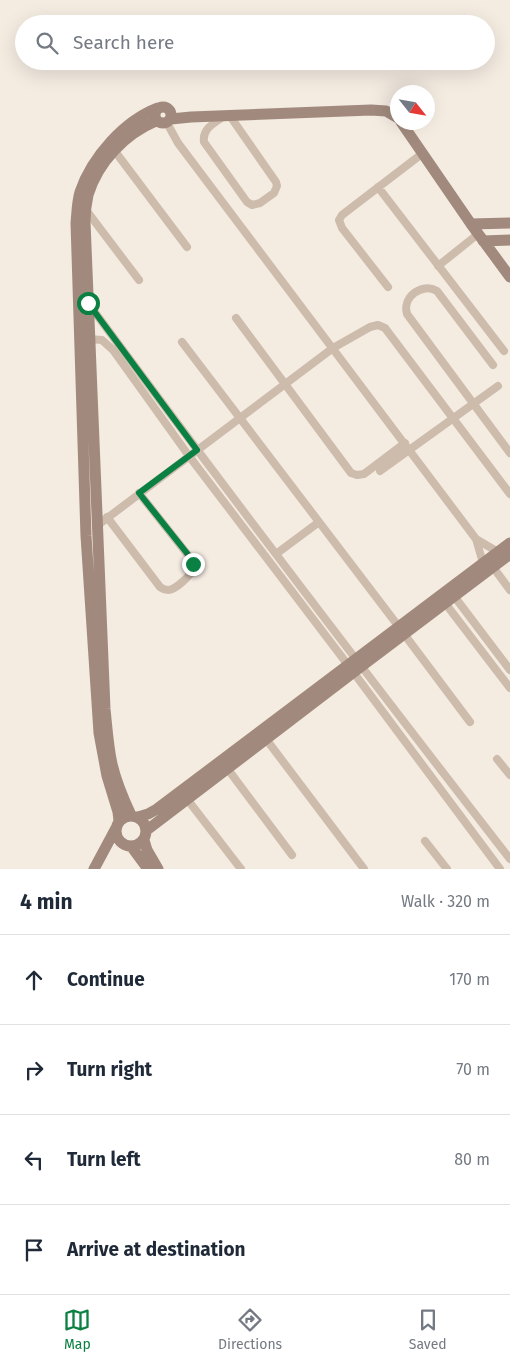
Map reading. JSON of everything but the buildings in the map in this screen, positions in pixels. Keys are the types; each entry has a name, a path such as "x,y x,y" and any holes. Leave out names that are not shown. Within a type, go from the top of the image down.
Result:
{"street":[{"path":"148,869 117,836 118,812 107,776 99,733 86,536 76,223 83,184 101,154 119,133 135,119 145,114 164,116 227,116 379,110 390,113"},
{"path":"158,869 147,850 143,820 134,816 121,794 112,764 107,737 102,521 89,339 85,233 88,196 93,183 114,150 135,132 164,116"},
{"path":"164,116 178,143 410,450 476,539 488,565 510,590"},
{"path":"227,116 276,182 274,193 258,204 252,205 247,202 204,142 206,129 227,116"},
{"path":"407,130 510,277"},
{"path":"114,150 187,246"},
{"path":"388,287 339,223 342,215 423,153"},
{"path":"378,187 504,351"},
{"path":"86,210 139,280"},
{"path":"471,224 510,223"},
{"path":"438,266 481,237 510,240"},
{"path":"493,365 437,291 433,289 420,289 408,299 406,304 407,314 510,453"},
{"path":"88,303 276,554 500,869"},
{"path":"236,318 349,470 354,474 364,474 404,443"},
{"path":"102,521 334,348 373,326 385,328 510,494"},
{"path":"89,339 102,340 113,350 189,456 510,859"},
{"path":"182,342 470,722"},
{"path":"380,471 498,386"},
{"path":"102,521 160,587 166,590 176,587 190,575 193,568 192,560 139,493"},
{"path":"276,554 319,522"},
{"path":"476,539 504,553"},
{"path":"96,866 123,818 148,814 157,809 355,666 504,553 510,543"},
{"path":"402,630 450,600 488,565"},
{"path":"450,600 510,670"},
{"path":"450,600 510,688"},
{"path":"96,866 111,853 140,843 145,835 186,799 266,739 355,666"},
{"path":"266,739 364,869"},
{"path":"497,759 510,775"},
{"path":"227,768 292,854"},
{"path":"186,799 241,869"},
{"path":"425,841 447,869"}],"route":[{"path":"88,303 197,450 139,493 190,557 193,564"}]}
